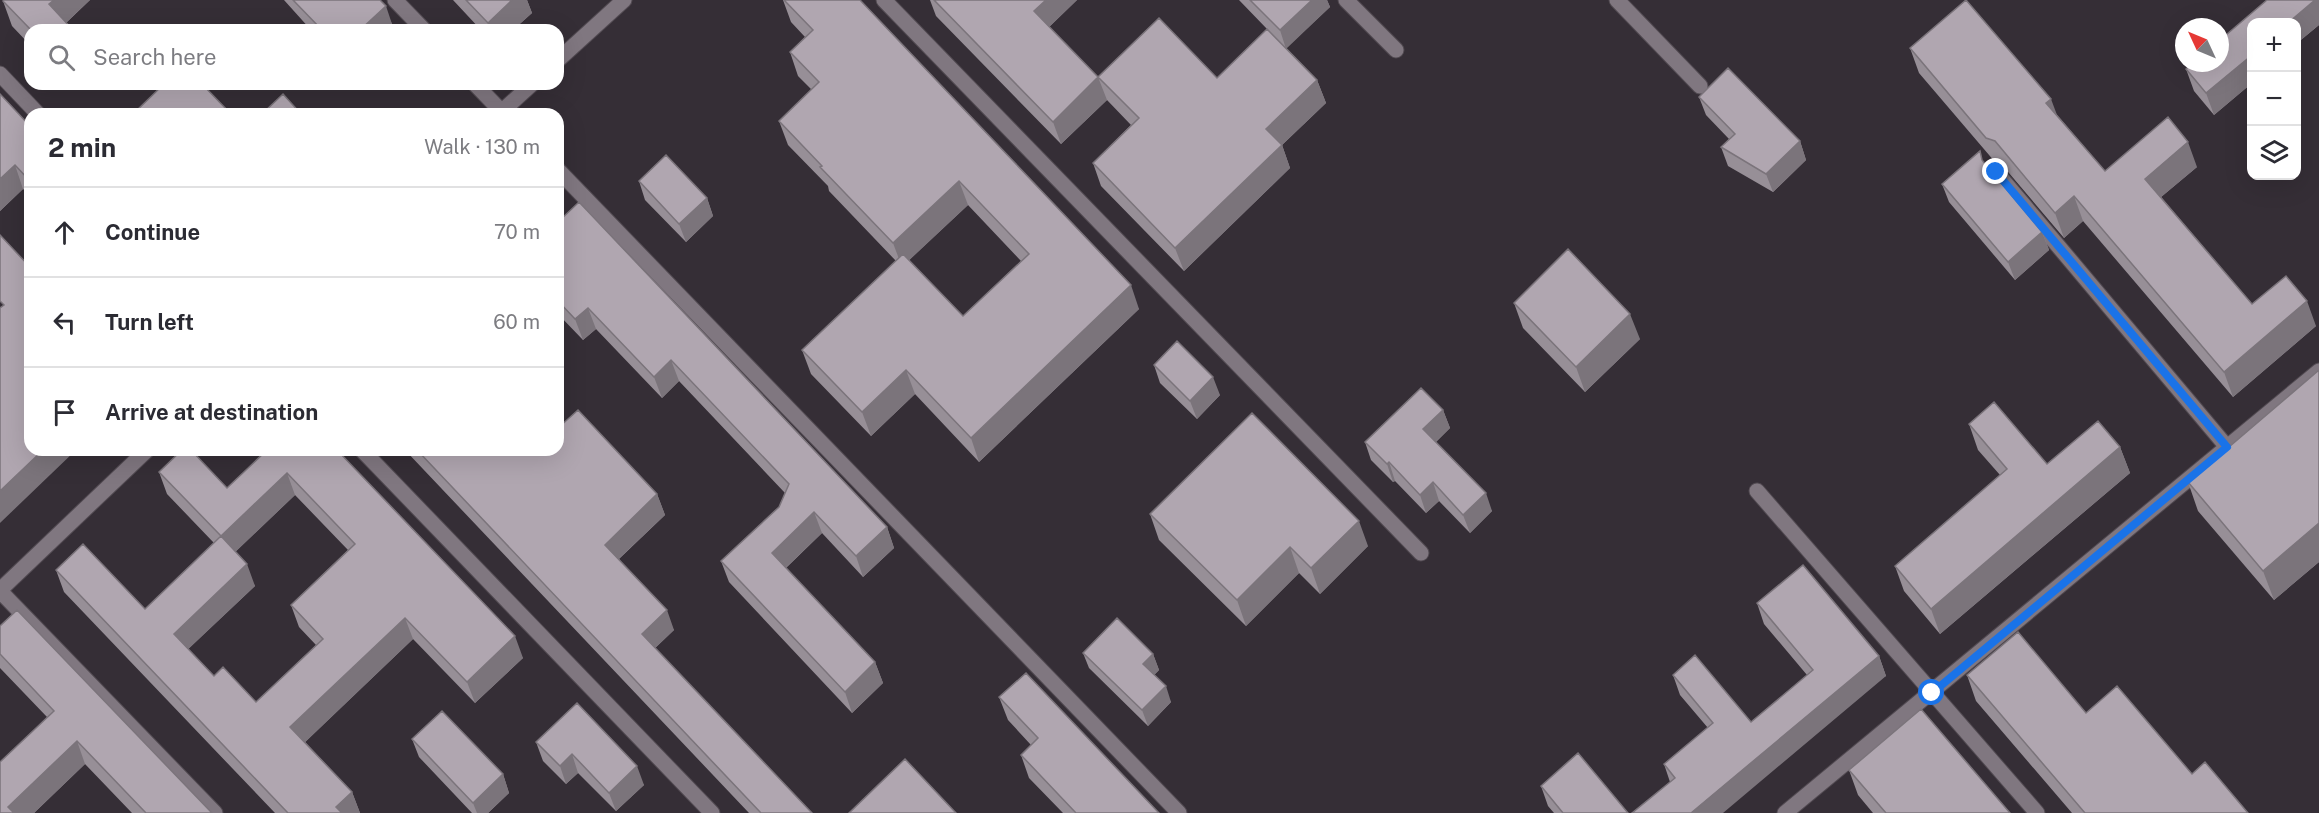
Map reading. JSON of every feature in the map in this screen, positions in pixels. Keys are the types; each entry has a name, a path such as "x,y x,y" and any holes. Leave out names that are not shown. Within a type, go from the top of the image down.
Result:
{"street":[{"path":"395,0 418,24"},
{"path":"564,55 624,0"},
{"path":"884,0 1421,553"},
{"path":"1346,0 1396,50"},
{"path":"1617,0 1700,86"},
{"path":"0,74 32,108"},
{"path":"480,90 497,108"},
{"path":"506,108 526,90"},
{"path":"1996,172 2227,447"},
{"path":"564,176 1179,813"},
{"path":"1785,813 2319,371"},
{"path":"141,456 0,591 214,813"},
{"path":"369,456 712,813"},
{"path":"1757,491 2037,813"}],"building":[{"path":"54,0 49,4 67,24 25,24 3,1"},
{"path":"293,0 380,0 386,6 366,24 316,24"},
{"path":"466,0 512,0 488,23"},
{"path":"784,0 860,0 1131,285 971,438 906,370 862,412 802,350 903,254 963,316 1029,254 959,181 893,243 779,121 819,82 790,52 813,30"},
{"path":"934,0 1046,0 1034,11 1098,77 1053,122"},
{"path":"1250,0 1312,0 1280,30"},
{"path":"1966,0 2051,99 2046,103 2105,171 2168,117 2188,142 2145,179 2252,304 2286,276 2307,301 2224,372 2074,196 2055,213 1995,141 1986,138 1910,48"},
{"path":"2267,0 2315,0 2294,18 2247,18 2247,59 2206,93 2188,72 2229,72 2229,32"},
{"path":"1159,18 1217,78 1267,29 1317,80 1266,129 1282,145 1175,248 1093,163 1139,118 1098,77"},
{"path":"1728,68 1800,141 1766,174 1721,147 1735,134 1699,97"},
{"path":"158,90 208,90 225,108 139,108"},
{"path":"0,94 24,120 24,175 15,165 0,179"},
{"path":"283,94 296,108 268,108"},
{"path":"1980,151 1982,160 2042,232 2008,262 1942,184"},
{"path":"666,155 707,198 679,224 639,181"},
{"path":"579,202 887,527 856,556 814,512 772,553 875,662 845,692 721,561 779,507 789,484 671,360 654,377 588,308 575,319 564,307 564,216"},
{"path":"0,235 24,261 24,456 37,456 0,491 0,308 4,305 0,301"},
{"path":"1568,249 1630,314 1576,367 1514,303"},
{"path":"1177,341 1213,377 1190,401 1154,365"},
{"path":"2319,370 2319,523 2263,571 2188,482"},
{"path":"1421,388 1443,410 1423,429 1486,493 1463,515 1433,482 1420,495 1389,462 1387,464 1365,442"},
{"path":"1994,402 2047,464 2098,421 2120,447 1931,609 1895,566 2007,469 1969,424"},
{"path":"578,410 657,494 605,545 667,610 642,634 812,813 761,813 423,456 564,456 564,423"},
{"path":"1252,413 1359,521 1311,568 1290,547 1237,600 1150,514"},
{"path":"176,456 197,456 227,488 261,456 343,456 515,636 467,682 405,618 290,727 352,792 336,807 342,813 288,813 56,570 83,544 145,609 221,536 159,472","holes":["287,473 355,544 291,605 323,639 256,702 223,667 214,676 174,634 247,564 221,536"]},
{"path":"1803,565 1879,656 1691,813 1632,813 1675,778 1664,764 1713,723 1673,675 1695,655 1751,722 1813,670 1757,603"},
{"path":"17,610 212,813 146,813 77,741 8,807 14,813 0,813 0,762 54,711 0,654 0,626"},
{"path":"1117,618 1153,654 1143,664 1166,686 1142,710 1083,653"},
{"path":"2018,632 2086,713 2117,686 2192,774 2205,762 2248,813 2085,813 1967,675"},
{"path":"1026,673 1159,813 1076,813 1021,755 1038,738 999,697"},
{"path":"577,703 637,766 609,793 572,754 560,766 536,742"},
{"path":"1921,709 2010,813 1886,813 1849,770"},
{"path":"442,711 503,774 473,803 412,739"},
{"path":"1578,753 1628,813 1563,813 1541,786"},
{"path":"905,759 956,813 849,813"}],"route":[{"path":"1932,693 2227,447 1996,172"}]}
